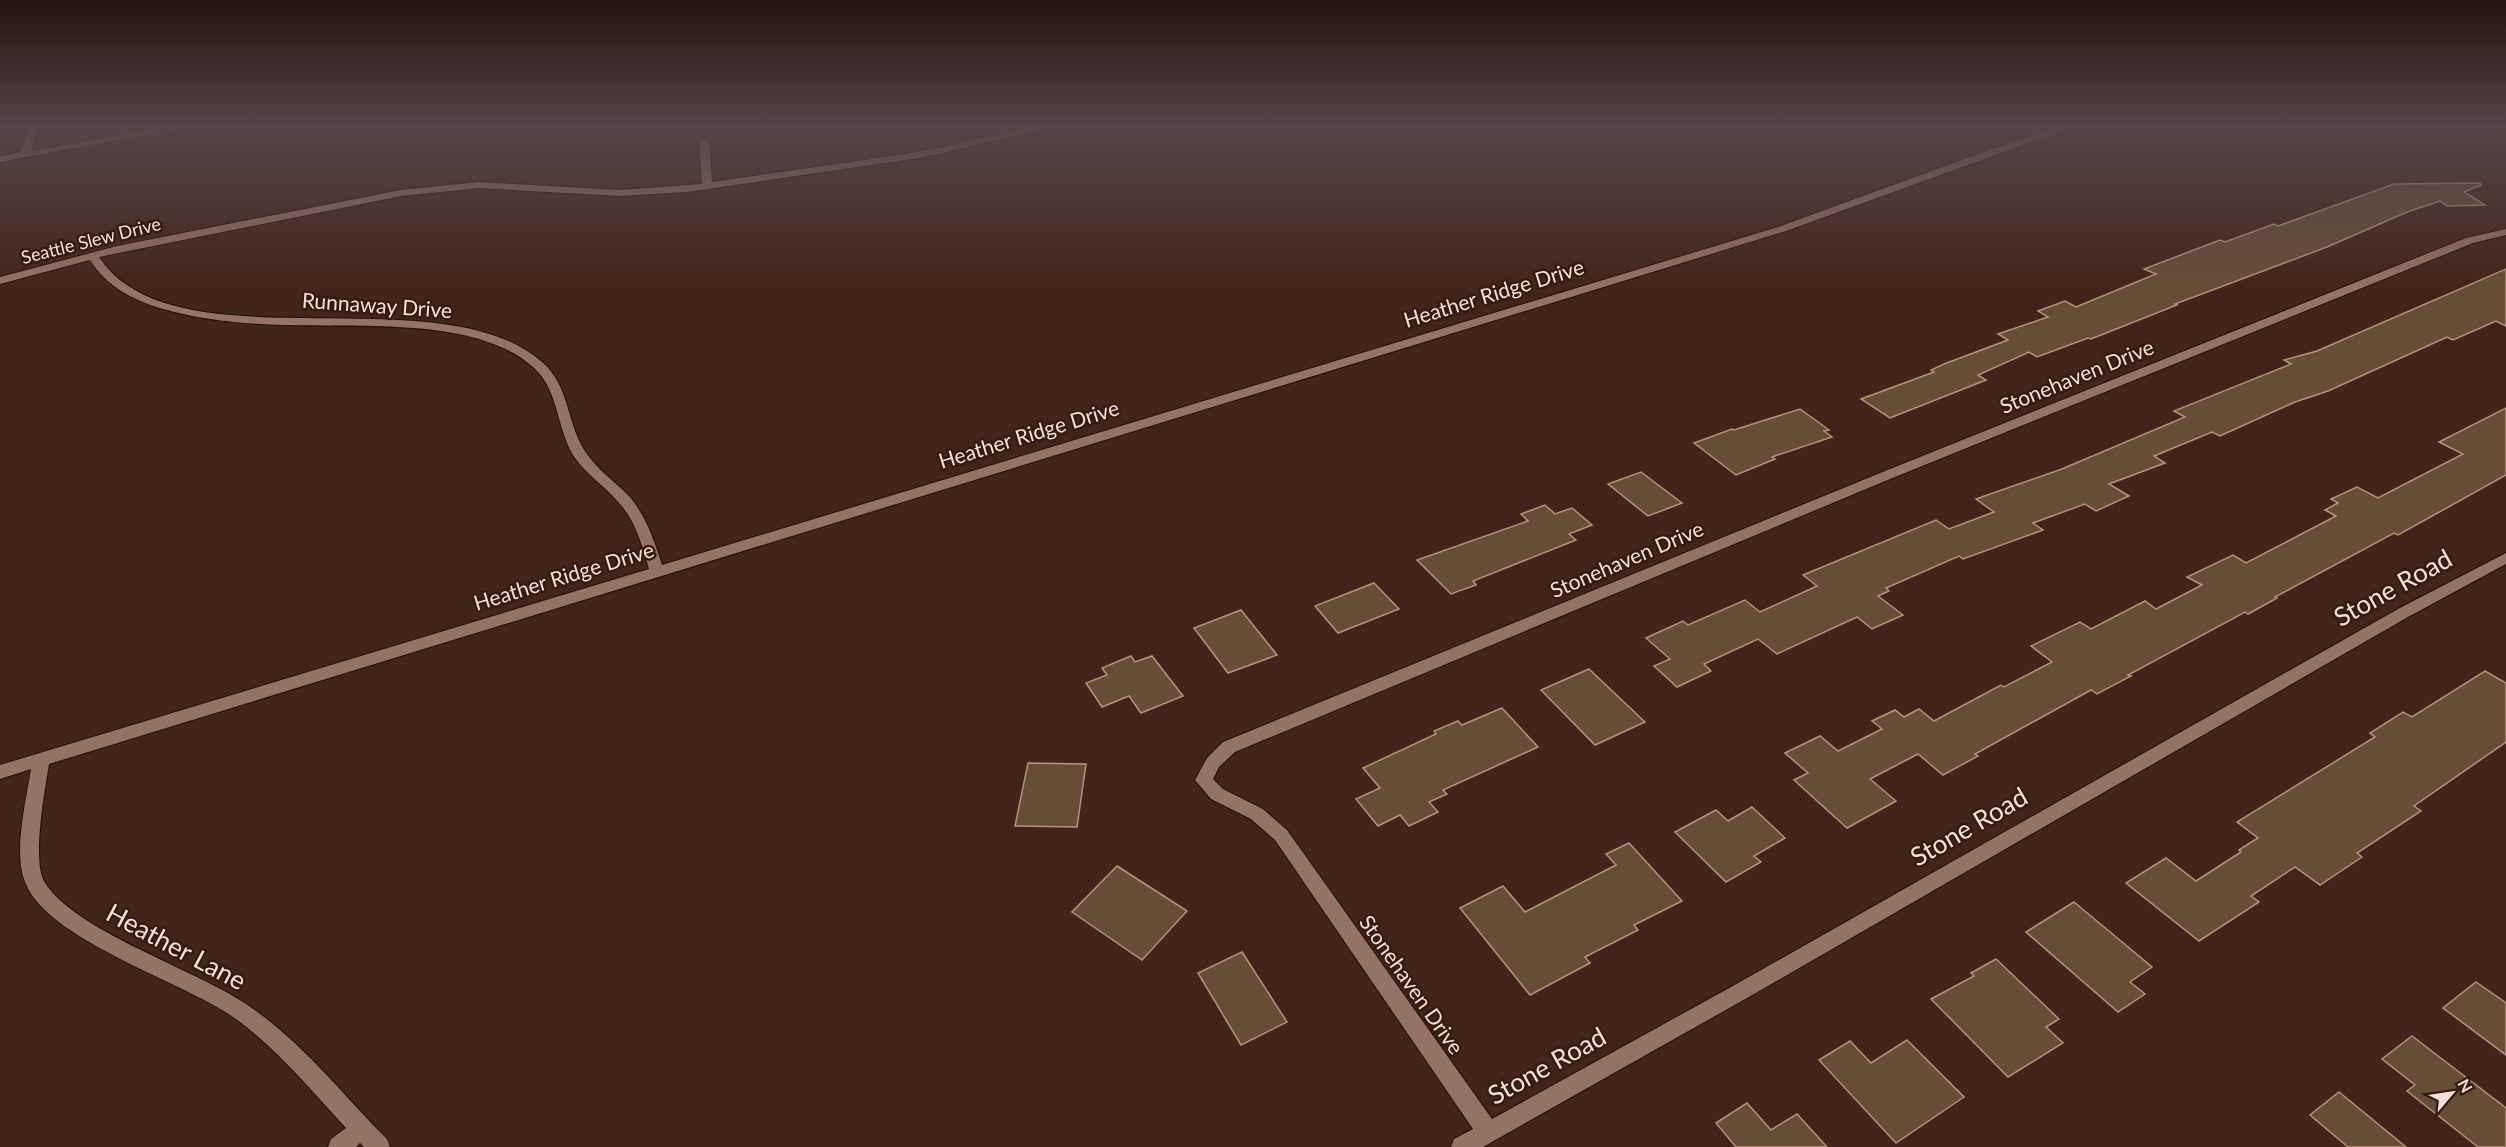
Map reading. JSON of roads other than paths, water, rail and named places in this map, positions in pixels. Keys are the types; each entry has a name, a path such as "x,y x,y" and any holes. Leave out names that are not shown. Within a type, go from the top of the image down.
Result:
{"street":[{"path":"707,182 707,186"},
{"name":"Seattle Slew Drive","path":"0,281 92,255 256,220 423,189 509,185 620,193 738,182"},
{"name":"Heather Ridge Drive","path":"0,772 1782,229 1912,182"},
{"name":"Stonehaven Drive","path":"1488,1132 1281,835 1257,814 1217,794 1204,780 1213,763 1229,747 1868,483 2470,240 2506,232"},
{"name":"Runnaway Drive","path":"92,255 111,279 133,294 177,310 262,320 432,325 481,336 517,350 546,374 559,394 576,448 590,467 630,507 640,523 657,571"},
{"name":"Stone Road","path":"1462,1147 2403,613 2506,558"},
{"name":"Heather Lane","path":"41,760 30,859 34,882 50,902 74,923 221,997 267,1030 308,1070 378,1147"},
{"path":"339,1147 361,1129"}]}
